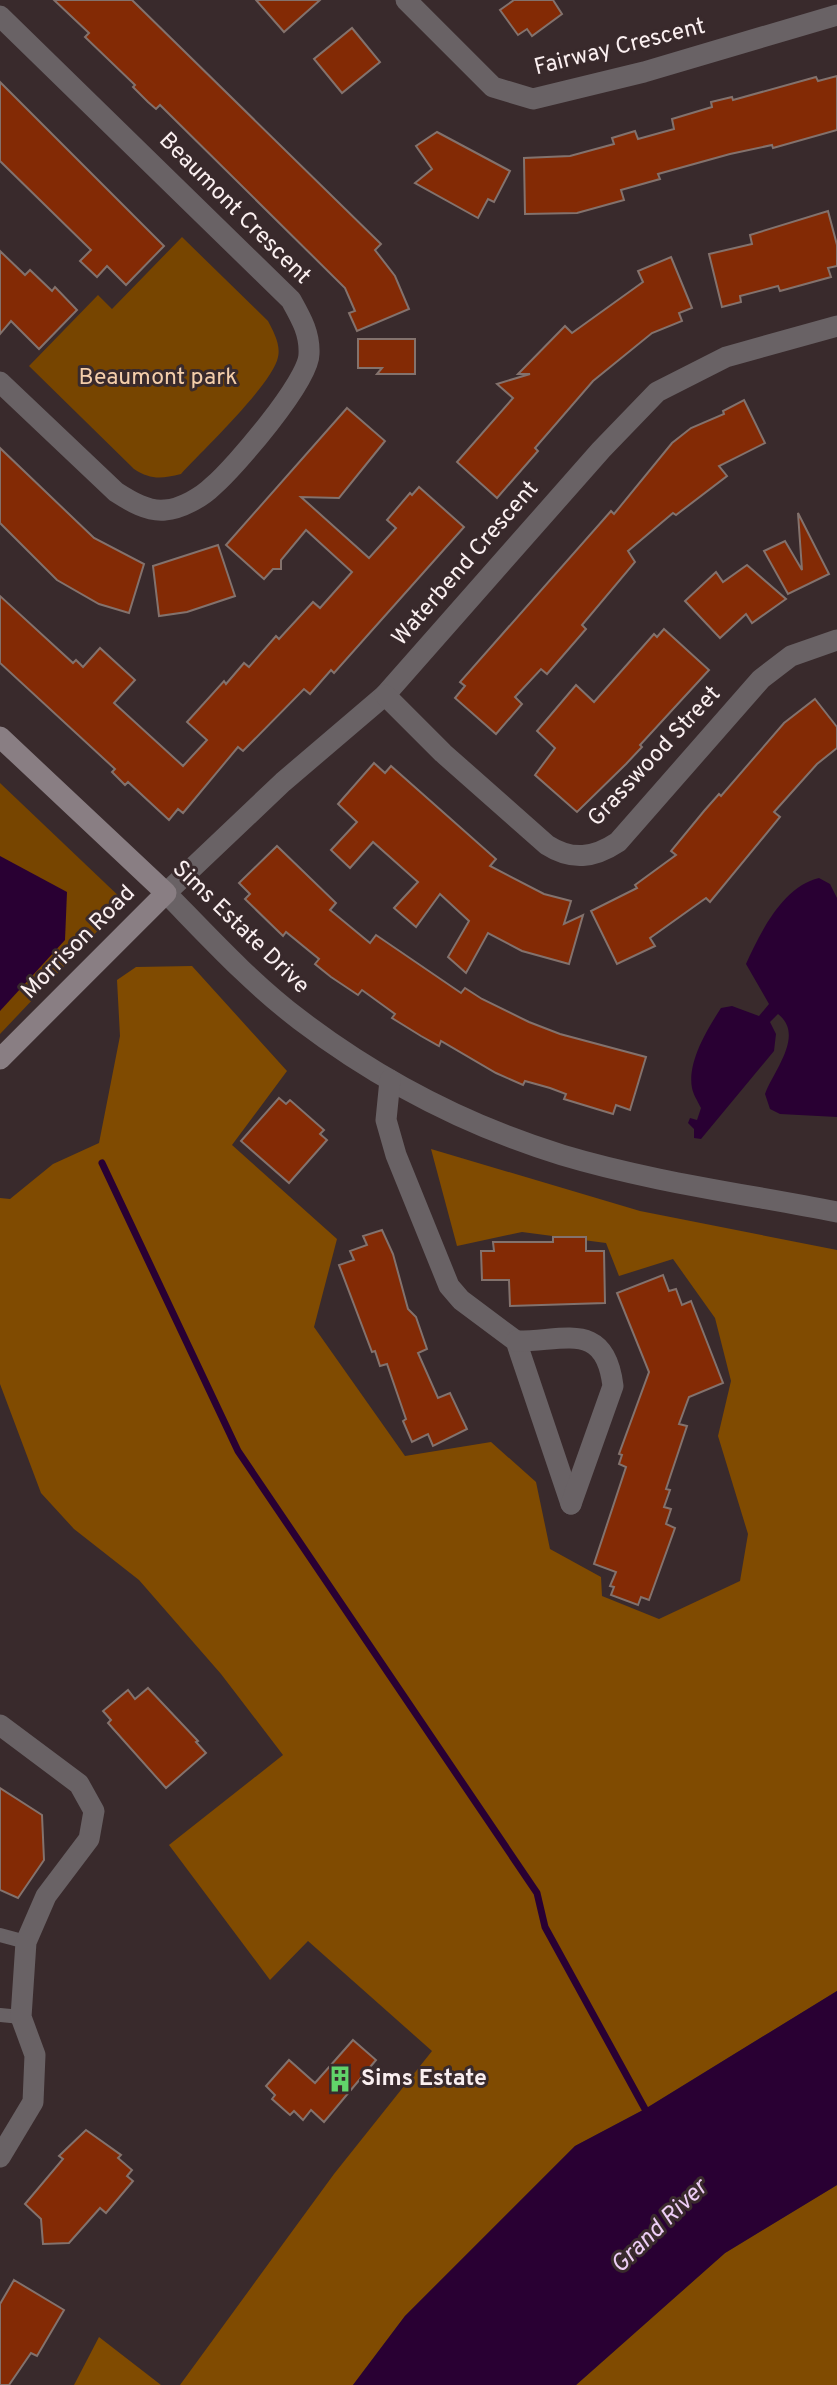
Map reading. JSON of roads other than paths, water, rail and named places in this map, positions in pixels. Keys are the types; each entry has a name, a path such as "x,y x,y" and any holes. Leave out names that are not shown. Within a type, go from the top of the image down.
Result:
{"street":[{"name":"Fairway Crescent","path":"406,0 493,87 533,99 644,72 837,15"},
{"name":"Beaumont Crescent","path":"0,16 291,300 306,326 309,355 297,388 213,486 192,500 165,510 137,505 116,492 0,382"},
{"name":"Waterbend Crescent","path":"166,893 283,782 385,695 601,450 657,393 726,357 837,326"},
{"name":"Grasswood Street","path":"385,695 443,753 547,845 566,855 586,856 603,852 618,842 776,666 813,646 837,640"},
{"name":"Sims Estate Drive","path":"0,737 166,893 257,985 332,1043 390,1080 461,1116 562,1155 626,1172 837,1212"},
{"name":"Morrison Road","path":"0,1059 166,893"},
{"path":"390,1080 386,1120 396,1155 449,1286 461,1300 516,1341 571,1504 613,1385 610,1365 601,1348 585,1339 568,1335 544,1342 516,1341"},
{"path":"0,1725 79,1784 94,1811 89,1839 46,1896 26,1942 10,2016 35,2055 33,2102 0,2157"}],"lane":[{"path":"0,1935 26,1942"}],"water":[{"path":"0,856 67,892 65,940 0,1011"},
{"path":"819,878 830,884 837,898 837,1117 780,1114 770,1109 765,1094 785,1053 789,1032 786,1022 778,1014 770,1022 776,1034 774,1051 701,1139 694,1138 694,1129 688,1123 690,1118 697,1120 701,1108 691,1078 705,1035 721,1008 732,1006 759,1016 769,1004 746,964 774,912 794,890"},
{"name":"Grand River","path":"837,1991 837,2185 725,2253 576,2385 353,2385 405,2316 575,2146 645,2109"}],"waterway":[{"path":"102,1163 238,1451 537,1893 545,1927 645,2109"}],"place":[{"name":"Sims Estate","path":"340,2079"}],"park label":[{"name":"Beaumont park","path":"158,378"}]}
